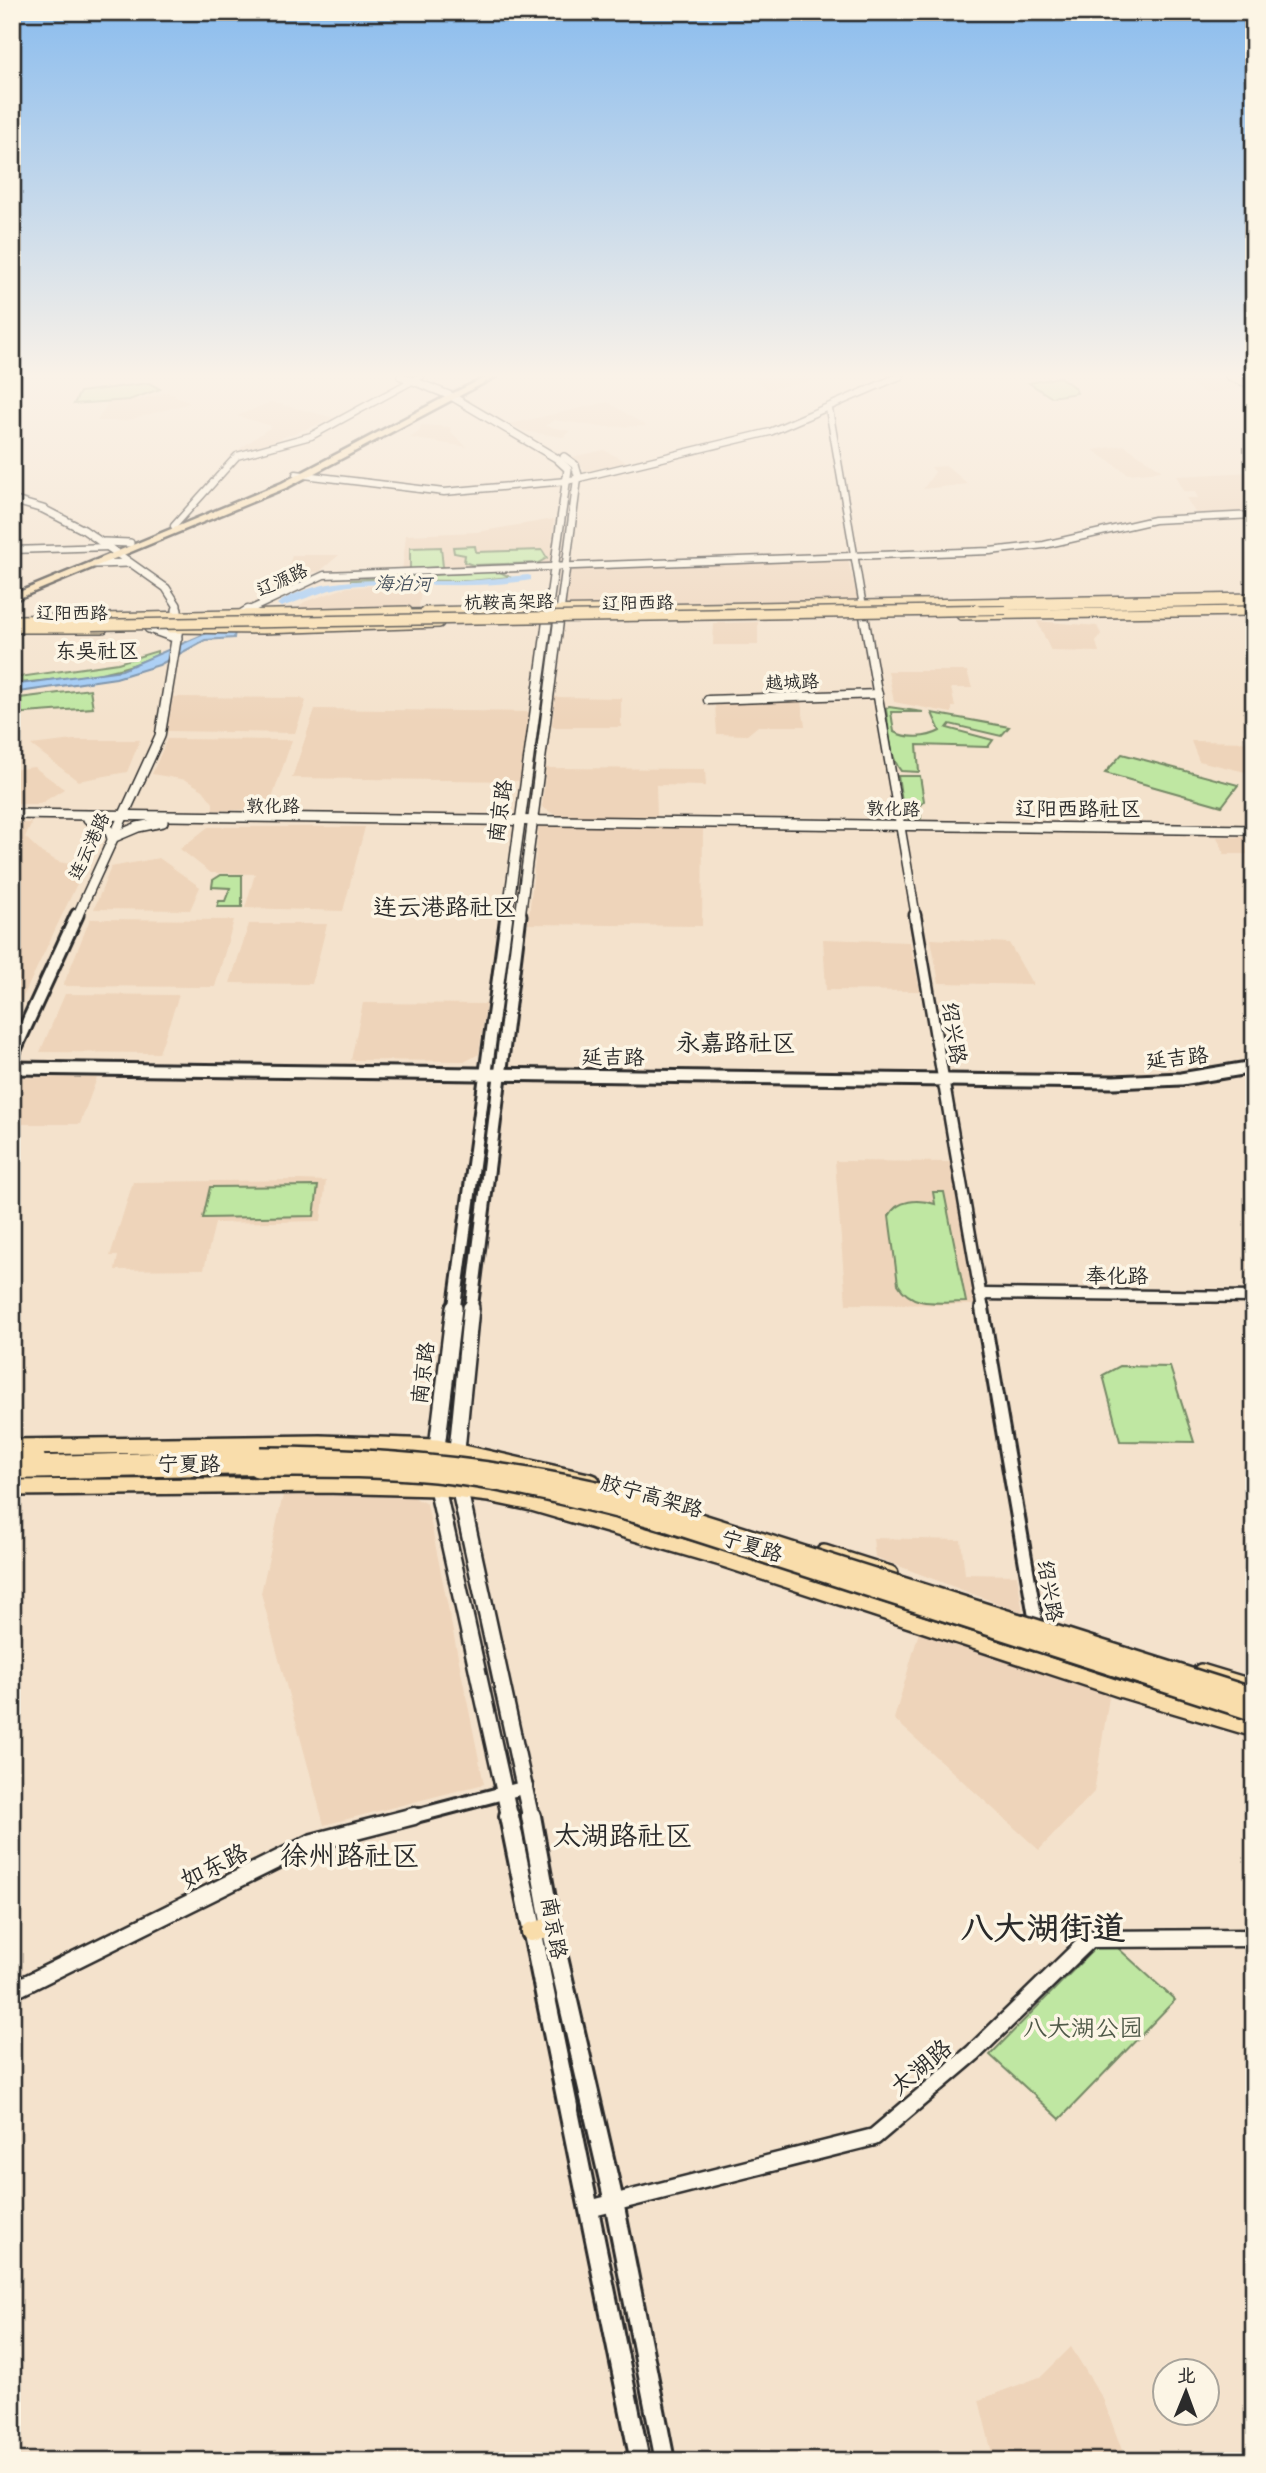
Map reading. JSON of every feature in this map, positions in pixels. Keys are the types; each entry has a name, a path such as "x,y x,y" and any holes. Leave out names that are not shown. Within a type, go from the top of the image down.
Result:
{"highway":[{"path":"12,598 95,564 113,549 259,491"},
{"path":"12,592 259,491"},
{"path":"1005,608 1195,598"},
{"path":"1005,608 1254,604"},
{"path":"1026,610 1254,604"},
{"path":"1005,608 1194,612"},
{"name":"杭鞍高架路","path":"12,624 1005,608"},
{"path":"92,623 437,613"},
{"path":"92,623 432,623"},
{"path":"37,1457 88,1456 115,1459"},
{"name":"胶宁高架路","path":"12,1473 376,1456 517,1472 589,1488 796,1550 1254,1697"},
{"name":"胶宁高架路","path":"12,1463 115,1459 259,1462 436,1474 527,1488 656,1519 1254,1712"}],"main road":[{"name":"南京路","path":"571,491 493,1075 454,1449 459,1490 526,1787 551,1927 614,2202 665,2461"},
{"path":"12,500 43,509 173,586 182,596 177,636"},
{"path":"113,549 170,592 181,615"},
{"path":"95,564 130,563"},
{"name":"辽阳西路","path":"26,624 149,628 177,636 206,628 369,627 553,616 864,610 1195,598 1254,604"},
{"name":"辽阳西路","path":"864,610 1194,612 1254,604"},
{"name":"辽阳西路","path":"26,624 248,613 553,616"},
{"path":"12,624 26,624"},
{"name":"连云港路","path":"12,1056 160,736 177,636"},
{"path":"90,816 123,803 132,792 137,803 165,819"},
{"name":"敦化路","path":"12,816 1254,830"},
{"path":"90,816 107,825 112,838 165,819"},
{"name":"延吉路","path":"12,1068 1148,1082 1254,1067"},
{"name":"南京路","path":"493,1075 437,1447 437,1488 505,1794 640,2461"},
{"name":"宁夏路","path":"12,1447 320,1443 454,1449 630,1493 1254,1688"},
{"path":"12,1455 37,1457"},
{"name":"宁夏路","path":"12,1488 279,1484 437,1488 532,1503 721,1558 1254,1729"},
{"path":"531,1932 551,1927"}],"street":[{"path":"174,526 205,491"},
{"name":"绍兴路","path":"844,491 1043,1663"},
{"name":"辽源路","path":"248,613 324,575 1020,548 1154,520 1254,515"},
{"path":"12,550 113,549"},
{"name":"越城路","path":"708,699 878,694"},
{"name":"奉化路","path":"979,1294 1254,1297"},
{"name":"如东路","path":"12,1991 313,1842 526,1787"},
{"name":"太湖路","path":"589,2209 874,2137 973,2053 1090,1939 1254,1938"}],"shaded area":[{"path":"1188,491 1254,491 1254,513 1196,514 1186,498 1198,498 1195,492"},
{"path":"554,519 550,567 402,572 406,535 477,532"},
{"path":"292,555 339,555 319,572 287,572"},
{"path":"848,560 859,604 561,608 567,568"},
{"path":"348,587 421,587 419,608 295,610 304,602"},
{"path":"1037,621 1097,626 1101,634 1096,642 1099,652 1051,651"},
{"path":"758,622 758,645 713,645 714,623"},
{"path":"888,671 967,671 972,688 951,688 955,707 952,707 952,713 894,702"},
{"path":"173,697 300,698 306,701 295,733 167,731"},
{"path":"555,697 621,698 621,727 552,727"},
{"path":"801,702 805,726 758,726 747,735 717,734 715,704"},
{"path":"315,709 529,712 520,781 292,778"},
{"path":"167,739 292,740 268,810 213,810 213,803 203,790 186,780 152,774"},
{"path":"74,740 140,740 127,772 78,781 31,745"},
{"path":"1191,741 1254,742 1254,774 1199,761"},
{"path":"34,767 64,789 40,804 12,804 12,770"},
{"path":"546,768 705,769 706,786 656,785 657,817 557,816 542,807"},
{"path":"12,823 32,823 25,837 42,853 59,862 85,867 12,1020"},
{"path":"539,824 703,826 702,926 528,924"},
{"path":"208,827 365,827 343,911 245,908 255,874 211,873 180,849"},
{"path":"1217,837 1254,837 1254,854 1224,854"},
{"path":"159,858 200,887 190,910 94,909 111,867"},
{"path":"90,919 234,920 215,987 63,986"},
{"path":"249,924 327,924 312,984 230,983"},
{"path":"823,939 910,942 920,991 826,990"},
{"path":"931,939 1009,943 1033,985 939,983"},
{"path":"65,994 179,995 159,1053 40,1052"},
{"path":"363,1003 486,1004 479,1054 466,1061 351,1060"},
{"path":"12,1077 97,1078 80,1124 12,1124"},
{"path":"835,1161 956,1162 981,1305 846,1304"},
{"path":"326,1181 321,1221 215,1223 204,1269 115,1270 118,1256 110,1256 133,1182"},
{"path":"283,1495 411,1496 427,1504 484,1784 324,1825 261,1593"},
{"path":"873,1538 961,1540 965,1574 1017,1575 1023,1613 875,1557"},
{"path":"919,1632 1110,1691 1094,1792 1039,1850 894,1719"},
{"path":"1071,2347 1103,2399 1126,2461 994,2461 979,2400 1042,2376"}],"green space":[{"path":"475,546 476,552 542,550 547,558 538,563 473,565 464,562 465,555 454,553 453,547"},
{"path":"441,547 443,567 410,569 410,548"},
{"path":"498,571 510,577 470,581 350,580"},
{"path":"157,651 157,655 123,668 12,684 12,678 118,663"},
{"path":"90,689 93,708 12,714 12,699"},
{"path":"889,707 923,712 891,712 894,732 911,737 940,731 932,713 1009,727 1001,736 950,724 947,728 993,740 988,747 917,745 919,772 901,771 890,742 886,709"},
{"path":"1122,754 1238,785 1222,806 1105,773"},
{"path":"898,776 920,776 924,801 920,805 921,818 910,819 904,815"},
{"path":"221,875 242,875 242,907 217,907 219,901 225,901 230,888 212,887 213,880"},
{"path":"318,1186 314,1216 203,1218 210,1187"},
{"path":"933,1192 944,1192 966,1302 919,1301 904,1292 898,1284 889,1216 903,1203 922,1201 935,1204"},
{"path":"1120,1366 1170,1367 1194,1442 1120,1441 1103,1375"},
{"name":"八大湖公园","path":"1096,1947 1118,1948 1175,2000 1060,2119 990,2055"}],"water":[{"path":"235,631 234,638 205,640 159,665 116,678 12,693 12,685 122,670 209,632"}],"waterway":[{"name":"海泊河","path":"281,604 319,589 357,582 454,584 528,578"}],"district":[{"name":"东吴社区","path":"97,651"},
{"name":"辽阳西路社区","path":"1078,809"},
{"name":"连云港路社区","path":"445,907"},
{"name":"永嘉路社区","path":"736,1043"},
{"name":"太湖路社区","path":"623,1835"},
{"name":"徐州路社区","path":"350,1855"},
{"name":"八大湖街道","path":"1043,1927"}]}
